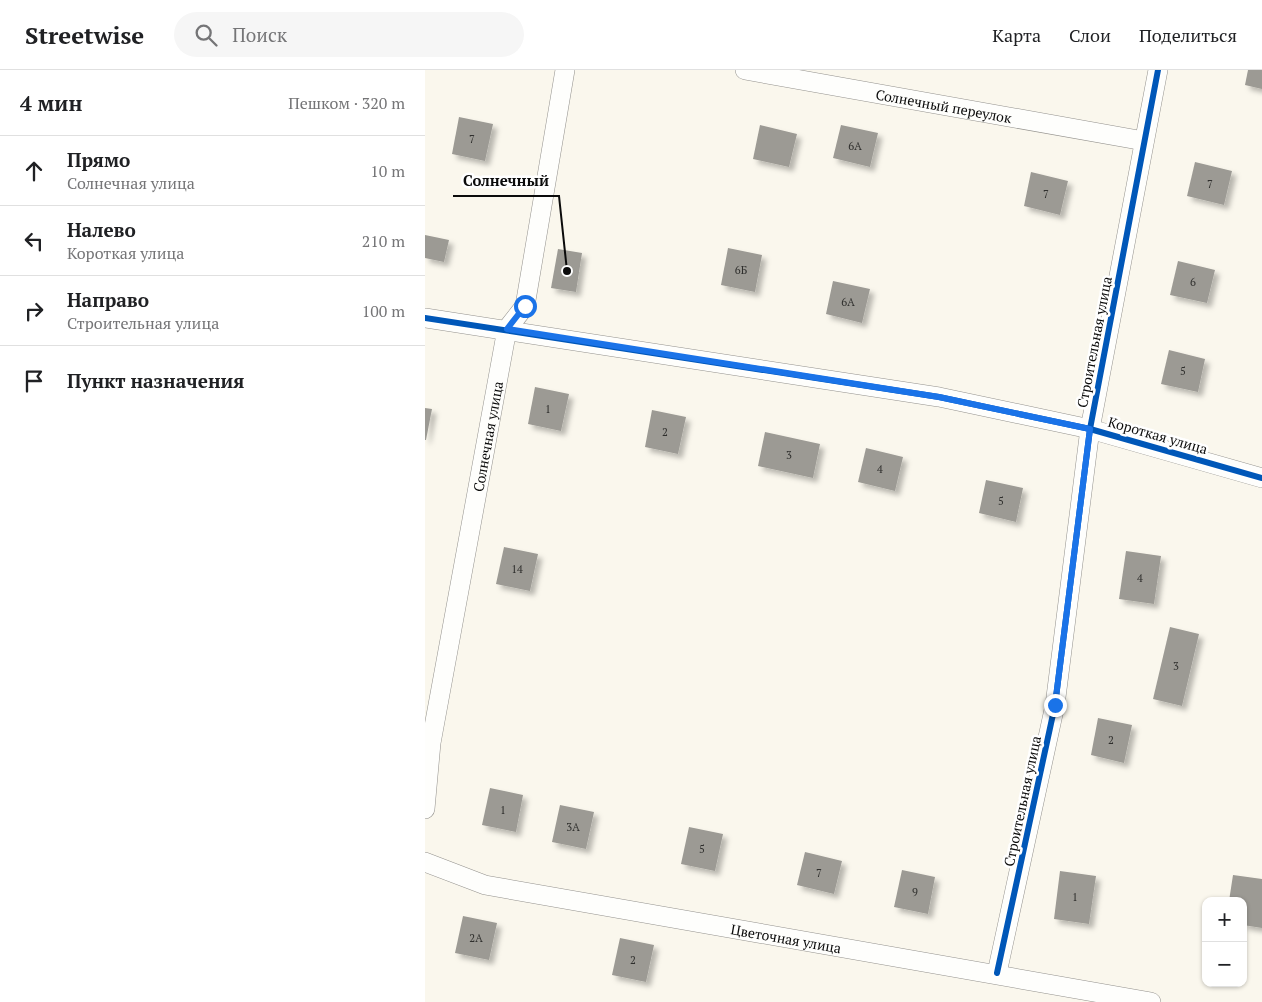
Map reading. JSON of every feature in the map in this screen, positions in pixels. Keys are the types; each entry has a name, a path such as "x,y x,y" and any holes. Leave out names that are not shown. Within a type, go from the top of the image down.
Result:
{"street":[{"name":"Солнечная улица","path":"425,809 431,743 507,329 525,306 565,70"},
{"name":"Солнечный переулок","path":"745,70 1144,141"},
{"name":"Строительная улица","path":"997,974 1055,705 1090,429 1158,70"},
{"name":"Короткая улица","path":"425,318 507,329 939,397 1090,429 1262,478"},
{"name":"Цветочная улица","path":"425,862 485,886 1151,1002"}],"building":[{"path":"1248,70 1262,70 1262,89 1245,85"},
{"path":"459,117 493,124 485,161 452,154"},
{"path":"760,125 797,134 789,167 753,159"},
{"path":"841,125 878,133 870,167 833,158"},
{"path":"1195,162 1232,171 1224,205 1187,196"},
{"path":"1031,172 1068,181 1060,215 1024,206"},
{"path":"425,235 449,240 444,262 425,258"},
{"path":"728,248 762,255 755,292 721,285"},
{"path":"558,249 582,253 576,292 551,288"},
{"path":"1178,261 1215,270 1207,303 1170,295"},
{"path":"833,281 870,289 862,323 826,314"},
{"path":"1169,350 1205,359 1198,392 1161,384"},
{"path":"535,387 569,394 561,431 528,424"},
{"path":"425,408 432,409 426,440 425,440"},
{"path":"652,410 686,417 678,454 645,447"},
{"path":"765,432 820,444 813,478 758,466"},
{"path":"866,448 903,457 895,491 858,482"},
{"path":"986,480 1023,488 1016,522 979,513"},
{"path":"504,547 538,554 530,591 496,584"},
{"path":"1126,551 1161,556 1154,604 1119,599"},
{"path":"1170,627 1199,634 1182,706 1153,699"},
{"path":"1098,718 1132,725 1124,763 1091,755"},
{"path":"490,788 523,795 516,832 482,825"},
{"path":"560,805 594,812 586,849 552,842"},
{"path":"689,827 723,834 715,871 681,864"},
{"path":"805,852 842,861 834,894 797,885"},
{"path":"902,870 935,877 928,914 894,907"},
{"path":"1060,871 1096,876 1089,924 1054,919"},
{"path":"1233,875 1262,879 1262,928 1247,926 1247,897 1230,897"},
{"path":"463,916 497,923 489,960 455,953"},
{"path":"620,938 654,945 646,982 612,975"}],"cycle path":[{"path":"997,973 1055,705 1090,429 1158,70"},
{"path":"425,318 939,397 1090,429 1262,478"}],"place":[{"name":"Солнечный","path":"567,271"}],"route":[{"path":"525,306 507,329 939,397 1090,429 1055,705"}]}
